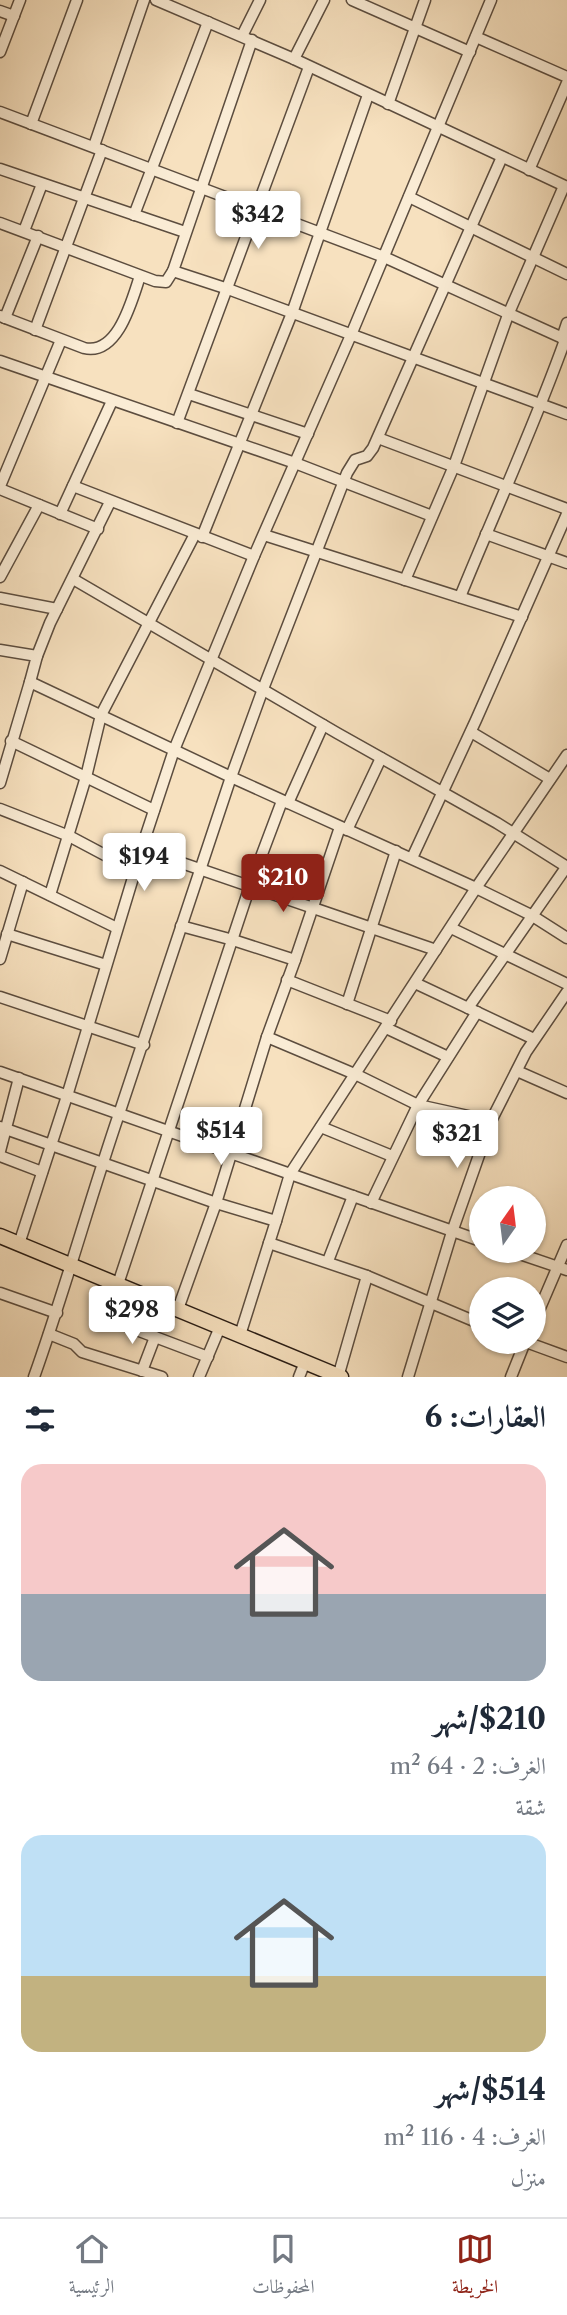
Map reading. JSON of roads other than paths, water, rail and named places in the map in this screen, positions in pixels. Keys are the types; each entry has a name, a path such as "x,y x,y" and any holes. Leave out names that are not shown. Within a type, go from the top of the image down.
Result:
{"main road":[{"path":"0,1236 339,1377"}],"street":[{"path":"0,52 20,0"},
{"path":"31,124 77,0"},
{"path":"35,330 83,199 144,0"},
{"path":"157,0 247,38 565,187 508,315 454,466 405,580"},
{"path":"0,223 140,276 164,282 169,279 260,0"},
{"path":"293,60 324,0"},
{"path":"352,0 470,52"},
{"path":"388,104 425,0"},
{"path":"19,1244 174,750 491,0"},
{"path":"0,11 14,16"},
{"path":"134,215 208,22"},
{"path":"476,37 567,77"},
{"path":"177,423 309,67"},
{"path":"529,170 567,83"},
{"path":"50,895 86,777 101,715 198,536 240,445 292,313 368,95"},
{"path":"0,112 384,257 565,339"},
{"path":"34,1377 181,926 263,689 352,464 369,454 378,438 502,158"},
{"path":"0,169 185,232"},
{"path":"24,231 42,184"},
{"path":"409,197 567,274"},
{"path":"38,236 1,317 91,350 108,342 124,320 140,276"},
{"path":"173,271 567,414"},
{"path":"460,597 505,485 542,405 565,339 567,323"},
{"path":"61,340 0,487 98,529"},
{"path":"0,361 295,463 432,516"},
{"path":"188,394 308,434"},
{"path":"60,514 112,401"},
{"path":"378,438 505,485 567,512 471,732 412,858"},
{"path":"73,486 254,556"},
{"path":"0,783 7,748 37,656 110,502"},
{"path":"0,576 39,505"},
{"path":"486,534 567,563"},
{"path":"264,535 522,617"},
{"path":"73,579 567,867 531,915 473,1010 418,1105 371,1203"},
{"path":"0,598 57,609"},
{"path":"0,650 37,656"},
{"path":"30,682 476,888 531,915 567,938"},
{"path":"118,1284 250,886 285,802 323,725"},
{"path":"471,732 551,779"},
{"path":"7,748 86,777 154,810"},
{"path":"240,1335 290,1174 476,888 567,755"},
{"path":"178,1309 216,1203 311,907 343,828 381,758"},
{"path":"0,809 69,836 135,870"},
{"path":"141,849 436,950"},
{"path":"347,1004 396,851"},
{"path":"0,871 117,928"},
{"path":"0,958 7,934 6,918 23,882"},
{"path":"181,926 295,960"},
{"path":"451,928 567,984"},
{"path":"7,934 106,965"},
{"path":"288,980 389,1024 448,1057"},
{"path":"415,983 534,1039"},
{"path":"408,1377 491,1121 534,1039 567,992"},
{"path":"0,998 144,1045"},
{"path":"268,1037 356,1074 418,1105 491,1121"},
{"path":"517,1071 567,1093"},
{"path":"0,1072 469,1237"},
{"path":"19,1079 3,1128 0,1154 42,1172"},
{"path":"321,1127 392,1156"},
{"path":"3,1128 216,1203 276,1221"},
{"path":"328,1261 353,1196"},
{"path":"270,1243 328,1261 469,1319"},
{"path":"546,1300 563,1269 567,1245"},
{"path":"546,1263 563,1269"},
{"path":"339,1377 367,1276"},
{"path":"136,1291 125,1324 128,1328 208,1357"},
{"path":"0,1293 57,1313"},
{"path":"199,1377 220,1327"},
{"path":"49,1334 74,1344 82,1352 162,1377"},
{"path":"142,1371 155,1337"},
{"path":"546,1350 567,1357"},
{"path":"511,1377 520,1354"},
{"path":"299,1377 305,1362"}]}
